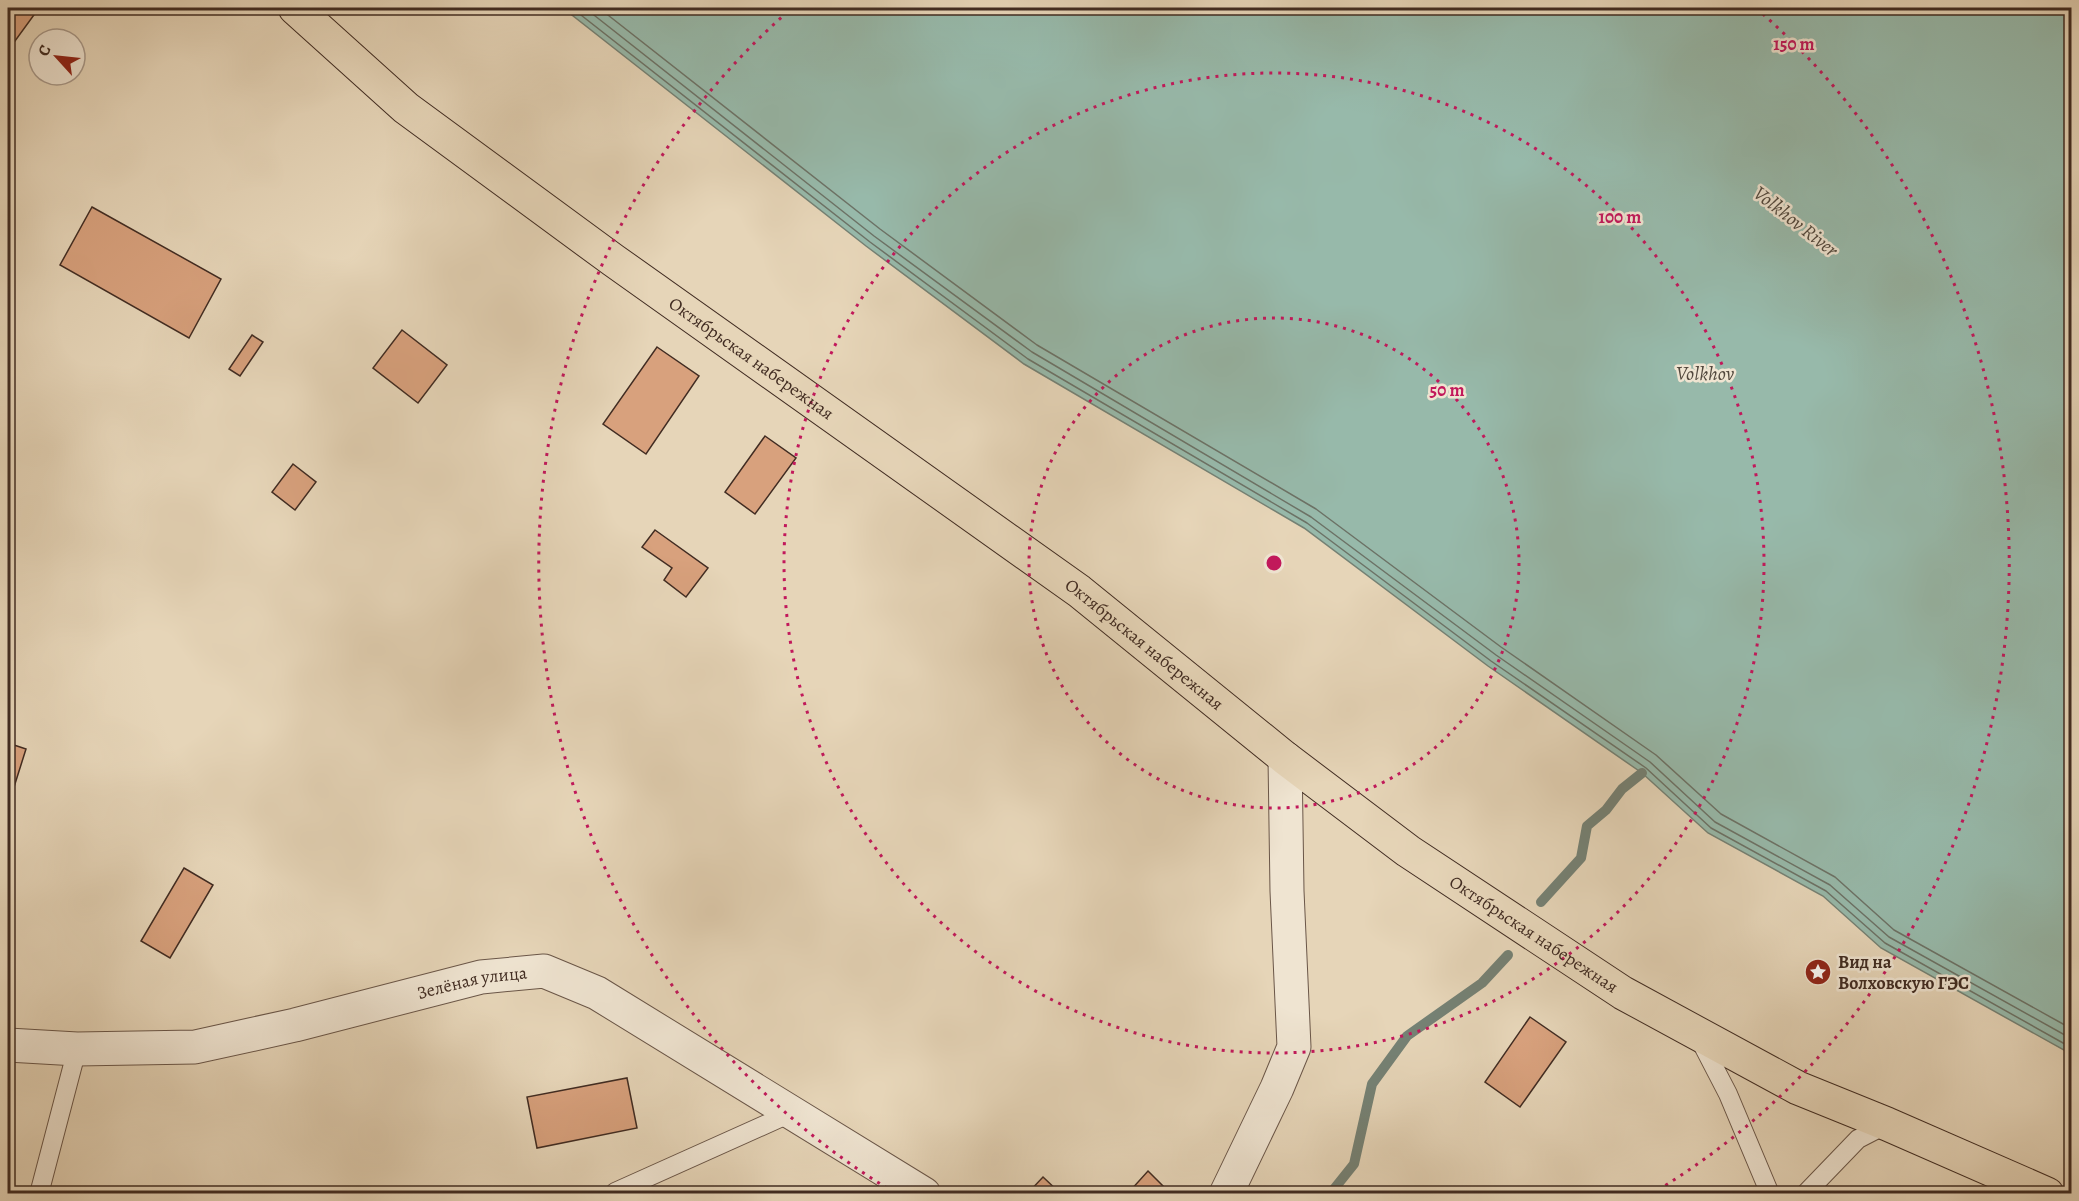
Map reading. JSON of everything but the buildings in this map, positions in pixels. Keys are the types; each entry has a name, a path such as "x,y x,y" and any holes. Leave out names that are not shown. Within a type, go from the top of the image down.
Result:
{"main road":[{"name":"Октябрьская набережная","path":"296,8 406,108 613,260 1079,591 1285,759 1408,851 1623,993 1697,1034 1798,1088 2047,1194"}],"street":[{"path":"1226,1194 1294,1047 1287,891 1285,759"},
{"name":"Зелёная улица","path":"8,1045 77,1049 195,1047 295,1025 481,977 544,971 597,993 924,1194"}],"lane":[{"path":"1697,1034 1728,1094 1770,1194"},
{"path":"39,1194 77,1049"},
{"path":"615,1192 791,1113"},
{"path":"1805,1194 1858,1139 1887,1124"}],"water":[{"name":"Volkhov","path":"563,8 2071,8 2071,1054 1881,948 1823,896 1708,833 1642,773 1488,666 1304,528 1024,364 866,246"}],"waterway":[{"path":"1541,902 1581,858 1587,826 1606,810 1622,789 1642,773"},
{"path":"1330,1194 1354,1164 1372,1084 1407,1036 1482,983 1508,955"}],"place":[{"name":"Вид на Волховскую ГЭС","path":"1818,972"}],"water label":[{"name":"Volkhov River","path":"1796,221"}]}
